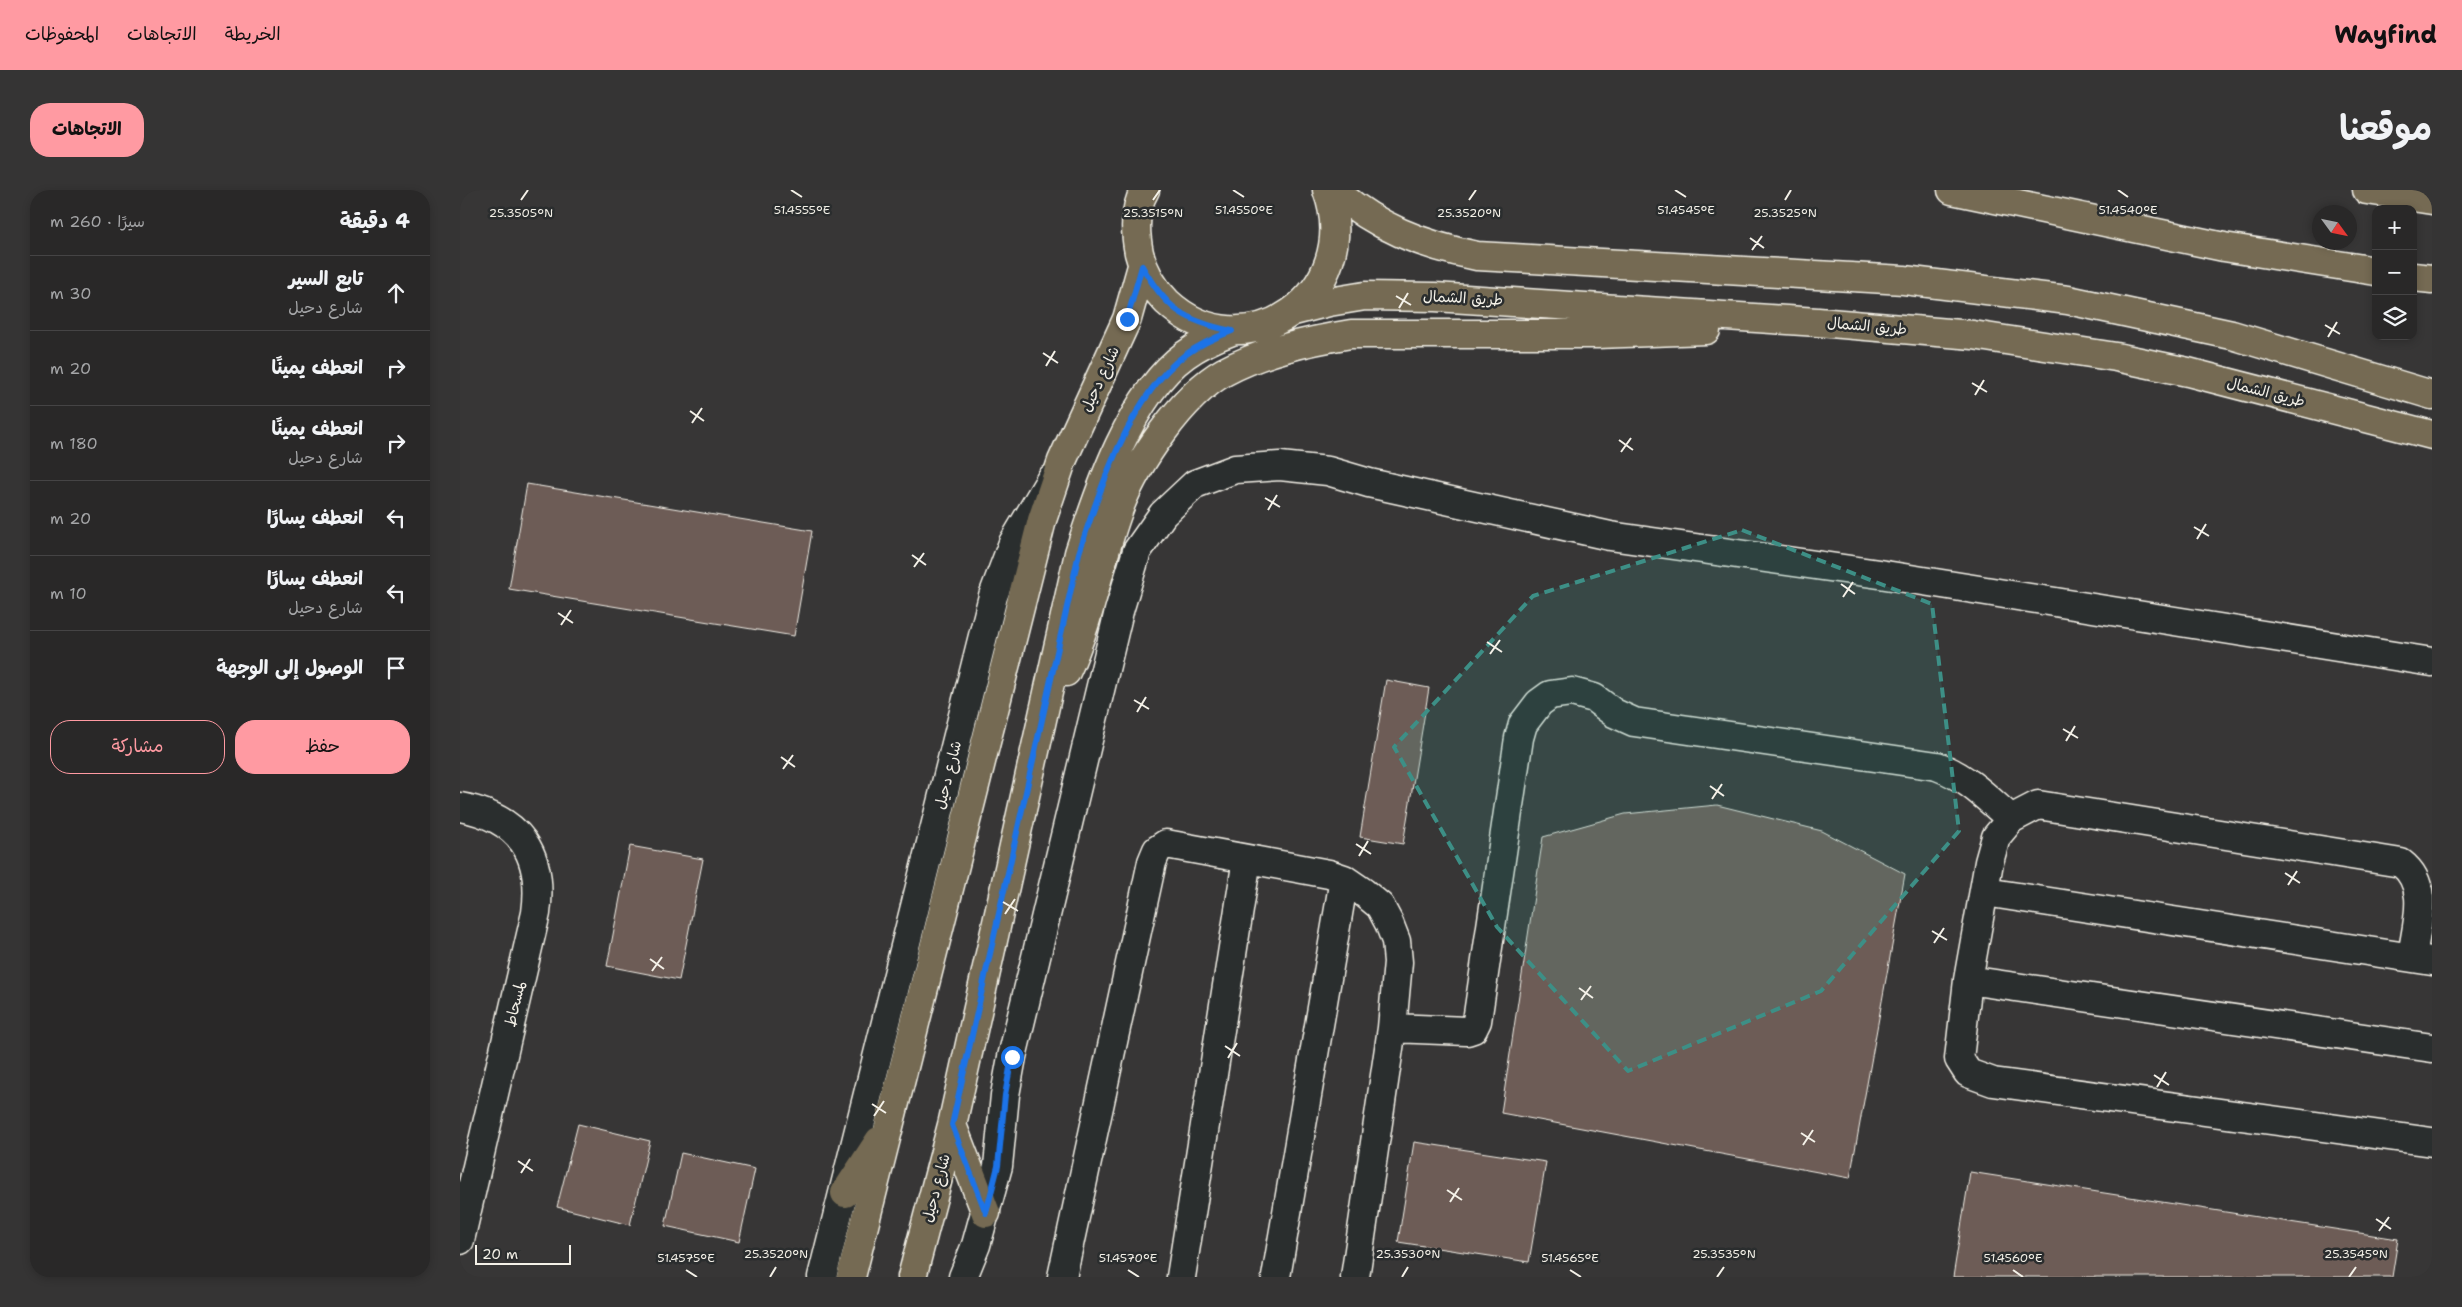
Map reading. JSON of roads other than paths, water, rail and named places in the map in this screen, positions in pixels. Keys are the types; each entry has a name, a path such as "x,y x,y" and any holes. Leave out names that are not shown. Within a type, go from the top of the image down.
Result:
{"main road":[{"path":"1142,192 1136,218 1137,243 1142,266 1157,292 1178,312 1203,325 1232,331 1261,327 1294,311 1315,291 1329,266 1336,238 1334,209 1327,190"},
{"path":"1334,190 1379,223 1410,238 1443,250 1477,256 1895,279 2068,300 2232,335 2432,394"},
{"path":"1952,190 2224,247 2372,270"},
{"path":"2367,190 2432,200"},
{"name":"شارع دحيل","path":"852,1277 1042,520 1062,461 1114,352 1127,319 1142,266"},
{"path":"2417,277 2432,279"},
{"name":"طريق الشمال","path":"1294,311 1365,296 1435,296 1818,322 1973,335 2116,357 2258,389 2432,435"},
{"path":"1043,712 1075,652 1120,506 1134,475 1152,446 1196,393 1223,373 1257,357 1319,339 1351,334 1597,334 1744,328 1818,322"},
{"name":"شارع دحيل","path":"912,1277 952,1125 1079,553 1108,471 1148,395 1164,374 1184,355 1200,345 1232,331"},
{"path":"844,1193 891,1123"},
{"path":"952,1125 986,1213"}],"street":[{"name":"شارع دحيل","path":"822,1277 993,596 1013,543 1062,461"},
{"path":"963,1277 986,1213 998,1166 1005,1095 1012,1057 1119,611 1138,551 1163,514 1196,484 1235,469 1280,466 1328,472 1369,483 1610,536 1879,574 2432,662"},
{"path":"1392,1028 1467,1031 1473,1029 1477,1021 1519,738 1523,724 1531,712 1550,695 1561,692 1583,694 1634,722 1938,766 1955,773 1969,782 2011,820"},
{"path":"1985,892 2422,959 2418,882 2411,871 2401,863 2038,805 2011,820 1996,837 1985,892 1968,980 1959,1059 1968,1073 1993,1082 2432,1142"},
{"name":"لمسحاط","path":"460,807 487,813 508,825 525,843 535,865 539,889 536,913 460,1240"},
{"path":"1062,1277 1150,872 1157,850 1166,844 1344,879 1380,906 1389,923 1396,941 1398,962 1392,1028 1356,1277"},
{"path":"1181,1277 1247,859"},
{"path":"1276,1277 1344,879"},
{"path":"1968,980 2432,1048"}]}
